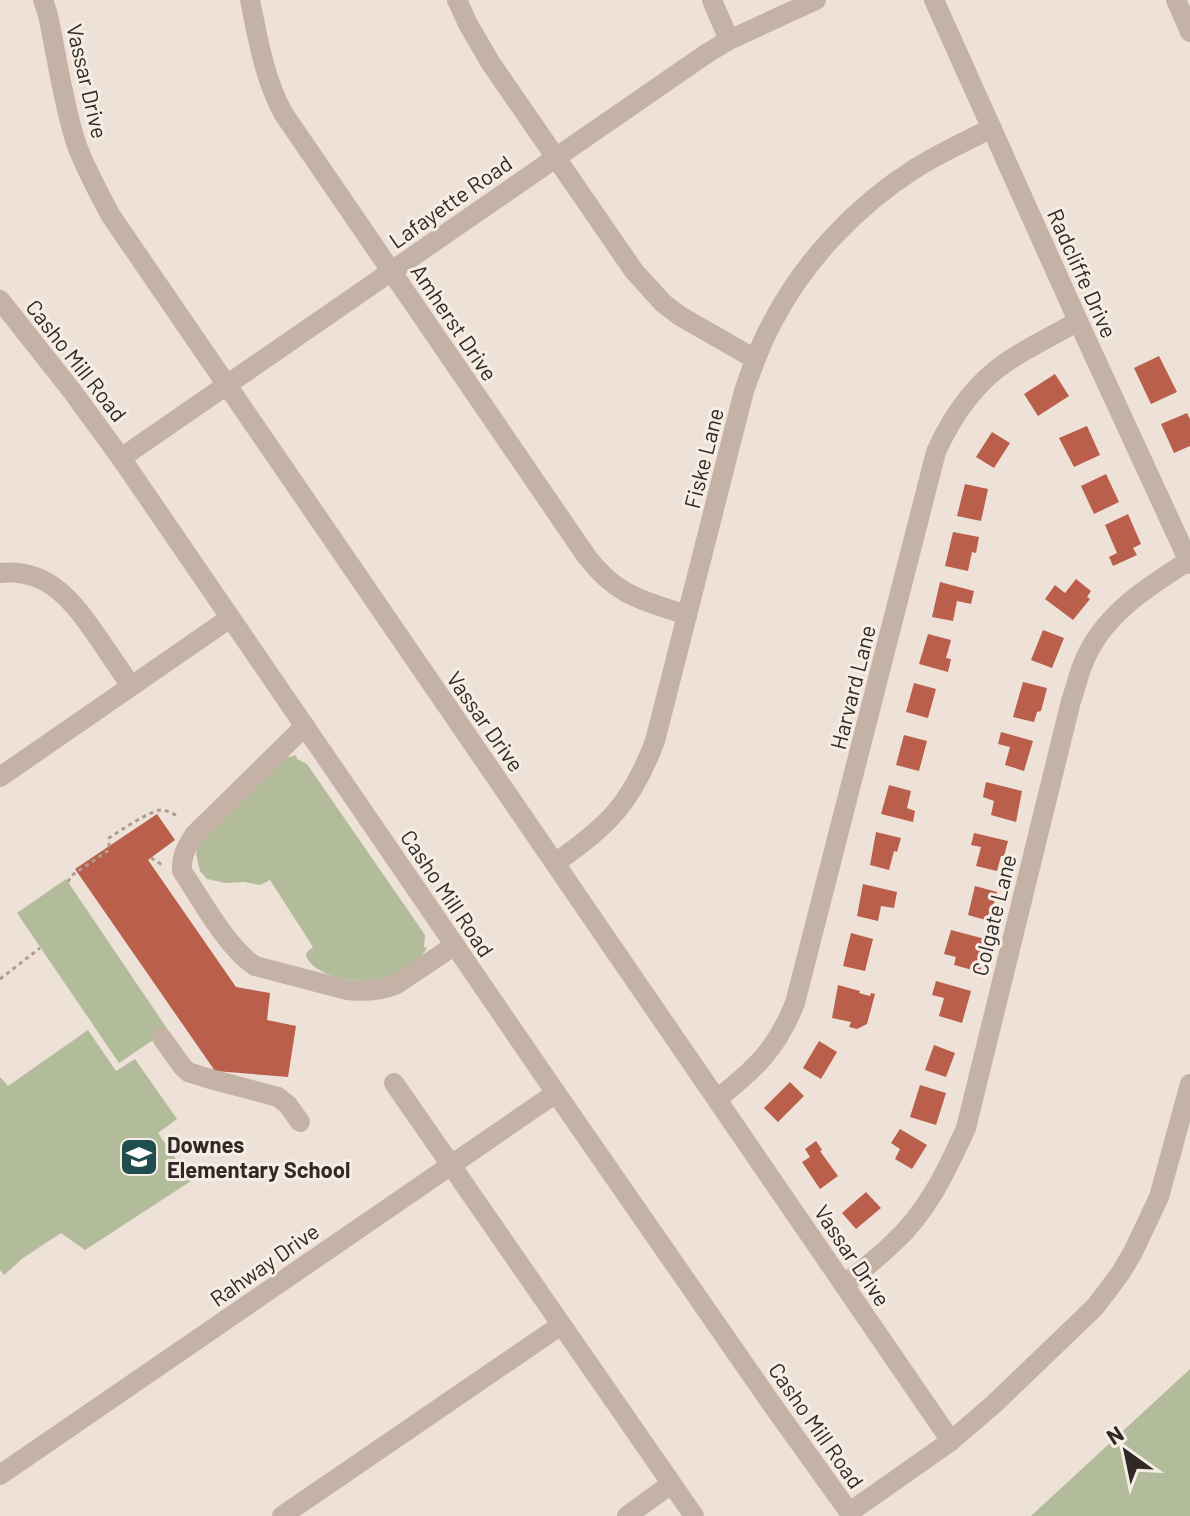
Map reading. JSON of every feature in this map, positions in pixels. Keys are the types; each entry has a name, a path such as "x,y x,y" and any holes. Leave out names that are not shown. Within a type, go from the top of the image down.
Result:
{"street":[{"name":"Vassar Drive","path":"43,0 77,146 97,192 126,241 951,1441"},
{"name":"Amherst Drive","path":"250,0 265,71 283,113 598,570 622,591 687,615"},
{"path":"457,0 490,62 634,271 663,303 698,328 755,359"},
{"path":"712,0 729,40"},
{"name":"Lafayette Road","path":"121,458 685,68 729,40 816,0"},
{"name":"Radcliffe Drive","path":"934,0 1189,563"},
{"path":"1176,0 1190,32"},
{"name":"Fiske Lane","path":"555,863 608,822 624,804 646,766 744,391 755,359 786,299 839,231 880,194 918,167 992,128"},
{"name":"Casho Mill Road","path":"0,300 121,458 556,1093 851,1514"},
{"name":"Harvard Lane","path":"717,1099 761,1062 775,1044 795,1003 936,452 956,414 987,378 1008,361 1078,321"},
{"path":"0,333 19,324"},
{"name":"Colgate Lane","path":"844,1285 894,1243 925,1205 945,1174 966,1128 1071,701 1086,657 1111,618 1143,590 1189,563"},
{"path":"0,573 24,574 40,579 68,597 131,686"},
{"path":"0,777 230,618"},
{"path":"305,726 194,835 185,849 182,871 224,933 245,959 255,966 347,990 362,991 397,984 455,945"},
{"path":"162,1038 188,1072 278,1097 300,1122"},
{"path":"394,1083 694,1516"},
{"path":"851,1514 951,1441 1095,1307 1120,1274 1148,1224 1159,1197 1190,1084"},
{"name":"Rahway Drive","path":"0,1475 556,1093"},
{"path":"282,1516 561,1325"},
{"path":"627,1516 671,1484"}],"path":[{"path":"68,882 71,876 109,850 109,838 133,823 159,810 179,817"},
{"path":"151,858 161,864 169,864"},
{"path":"0,979 40,948"}],"green space":[{"path":"296,755 297,759 307,764 425,935 424,947 427,948 408,968 396,974 370,981 356,981 322,972 306,956 313,947 270,880 260,885 225,883 207,879 200,871 196,854 205,837 285,758"},
{"path":"66,879 168,1030 119,1063 17,913"},
{"path":"88,1030 116,1071 135,1059 177,1119 158,1133 191,1181 85,1250 61,1233 23,1258 4,1275 0,1270 0,1077 8,1086"},
{"path":"1190,1369 1190,1516 1031,1516"}],"building":[{"path":"1159,356 1177,392 1151,404 1134,368"},
{"path":"1055,374 1069,396 1038,416 1024,394"},
{"path":"1187,413 1190,419 1190,446 1174,453 1161,424"},
{"path":"1087,426 1100,455 1074,467 1059,438"},
{"path":"992,432 1010,443 994,468 976,457"},
{"path":"1106,474 1119,502 1094,514 1081,486"},
{"path":"965,484 988,489 981,521 957,516"},
{"path":"1128,514 1141,544 1133,548 1137,555 1113,566 1109,557 1117,553 1105,525"},
{"path":"953,532 979,537 968,571 945,566"},
{"path":"1076,579 1091,591 1087,597 1090,599 1073,620 1045,599 1055,585 1065,593"},
{"path":"940,582 974,591 971,604 957,601 953,621 932,617"},
{"path":"1043,630 1064,638 1052,668 1031,660"},
{"path":"928,634 951,640 946,658 951,659 948,672 919,664"},
{"path":"1023,682 1047,688 1041,711 1037,712 1034,722 1013,717"},
{"path":"914,683 936,689 928,718 906,712"},
{"path":"1001,732 1033,741 1024,771 1005,765 1010,747 998,744"},
{"path":"904,735 927,741 919,771 896,765"},
{"path":"986,782 1022,791 1016,822 991,815 994,801 983,797"},
{"path":"889,785 911,791 907,808 915,811 913,822 881,814"},
{"name":"Downes Elementary School","path":"157,814 175,840 148,860 236,987 270,993 267,1020 296,1026 288,1077 215,1071 75,869"},
{"path":"876,832 901,838 889,870 870,865"},
{"path":"974,833 1008,841 997,871 976,866 981,847 971,845"},
{"path":"863,884 897,892 894,908 881,906 878,921 857,916"},
{"path":"975,886 997,892 989,921 968,915"},
{"path":"951,930 989,940 980,972 954,965 956,957 944,954"},
{"path":"851,933 873,939 865,971 843,966"},
{"path":"936,981 971,991 962,1023 939,1016 944,998 932,995"},
{"path":"838,985 870,996 871,993 875,994 867,1024 857,1029 849,1027 851,1022 832,1018"},
{"path":"819,1041 837,1052 821,1079 803,1068"},
{"path":"934,1045 955,1053 946,1077 925,1070"},
{"path":"790,1082 804,1096 778,1122 764,1108"},
{"path":"920,1085 946,1093 936,1125 910,1117"},
{"path":"900,1129 927,1145 912,1169 895,1159 900,1149 891,1143"},
{"path":"816,1141 838,1176 820,1189 802,1162 810,1157 805,1149"},
{"path":"866,1192 881,1208 856,1229 842,1213"}],"place":[{"name":"Downes Elementary School","path":"139,1157"}]}
